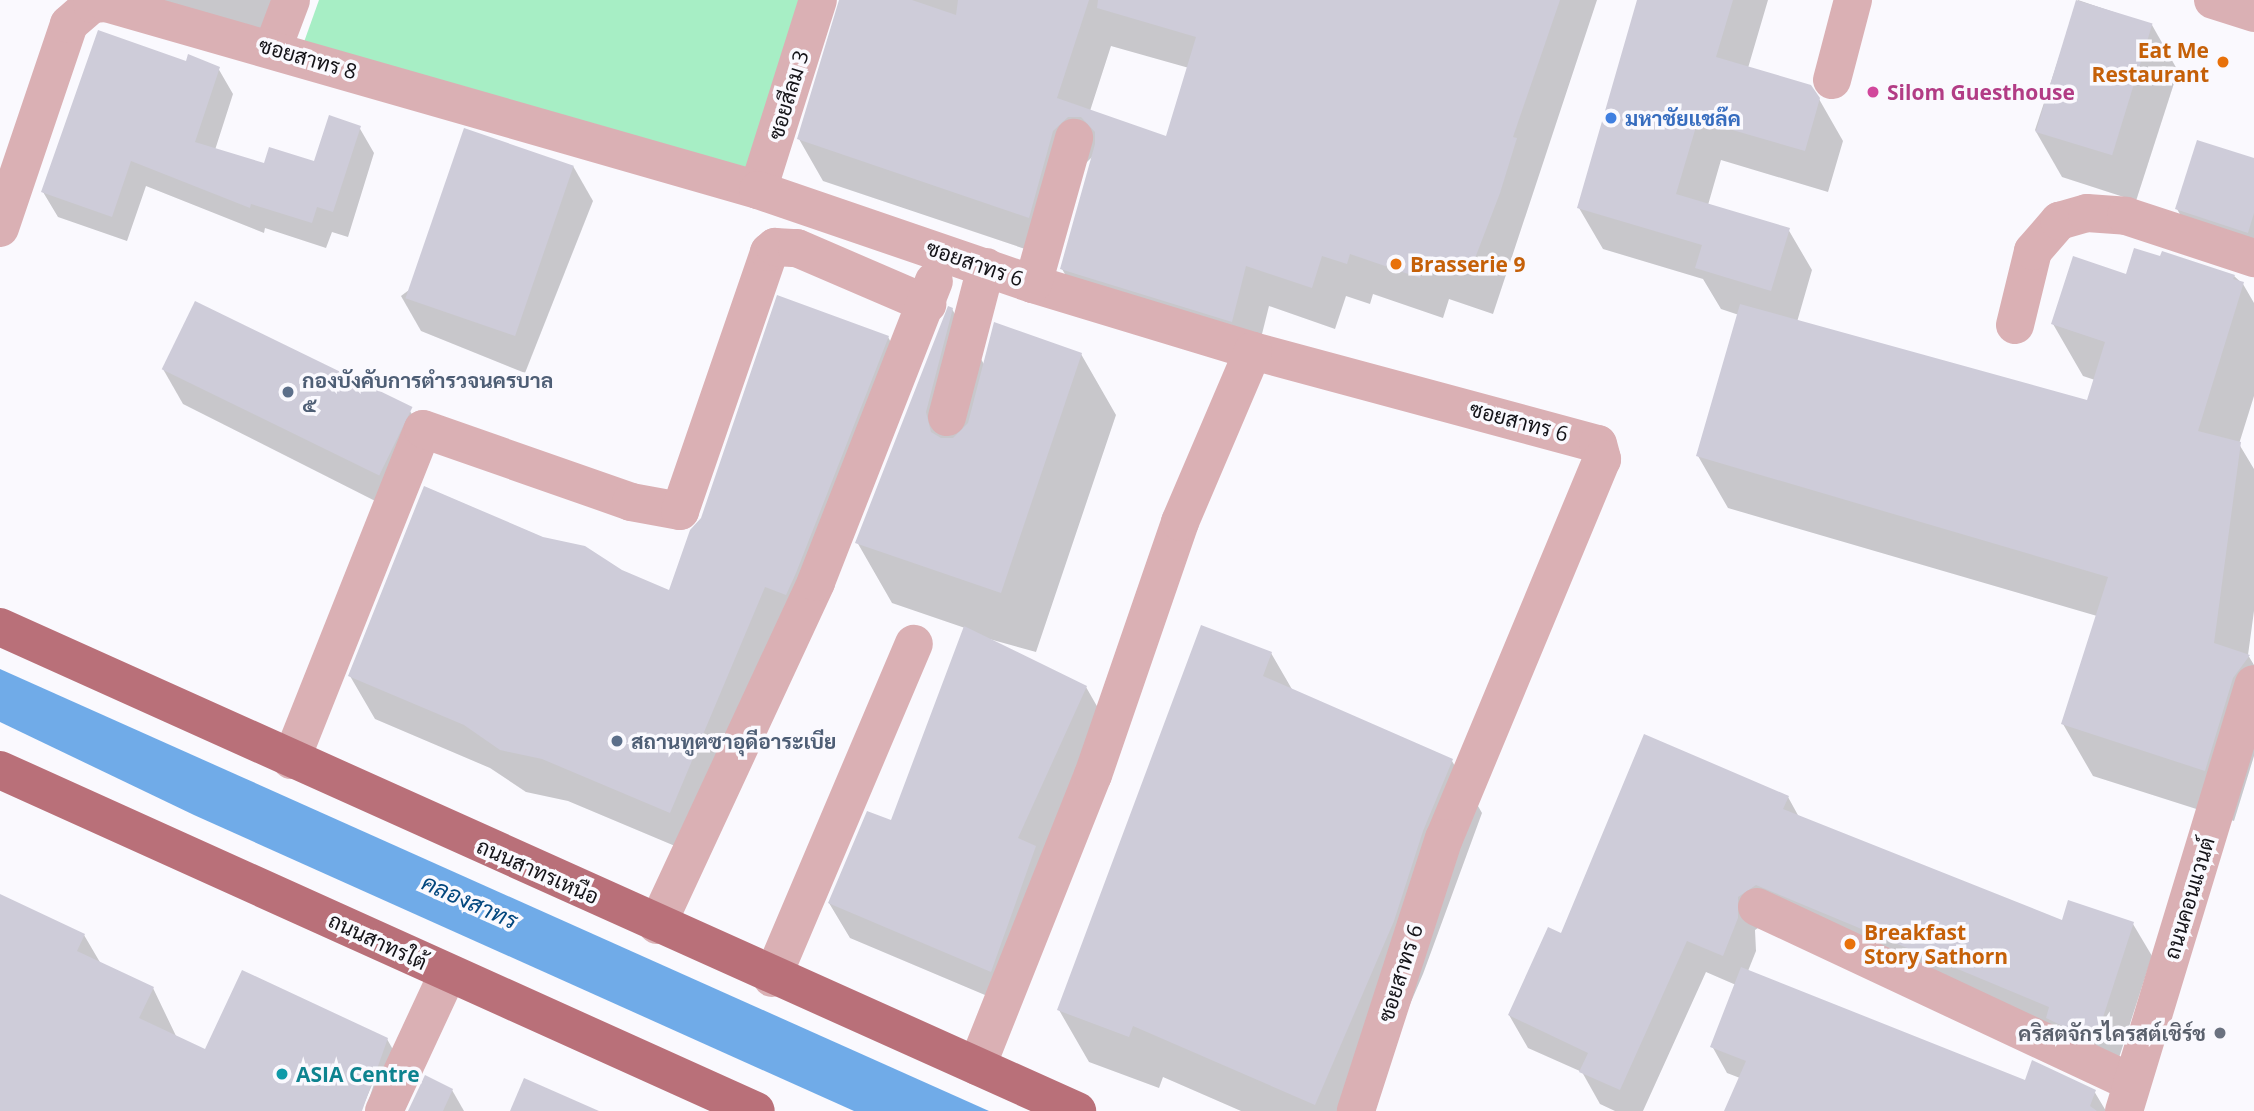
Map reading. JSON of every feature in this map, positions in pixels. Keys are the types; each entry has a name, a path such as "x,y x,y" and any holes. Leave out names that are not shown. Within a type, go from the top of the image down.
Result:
{"main road":[{"name":"ถนนสาทรเหนือ","path":"0,627 772,978 1077,1111"},
{"name":"ถนนสาทรใต้","path":"0,770 447,975 756,1111"}],"street":[{"path":"273,48 291,0"},
{"name":"ซอยสีลม 3","path":"758,190 818,0"},
{"path":"1832,80 1853,0"},
{"path":"2213,0 2254,13"},
{"name":"ซอยสาทร 8","path":"0,228 69,24 92,4 118,5 273,48 758,190"},
{"path":"1033,284 1074,138"},
{"name":"ซอยสาทร 6","path":"758,190 1033,284 1253,351 1592,441 1601,450 1602,459 1444,838 1356,1111"},
{"path":"2015,325 2033,251 2059,221 2087,213 2126,216 2254,258"},
{"path":"291,760 423,429 631,502 680,511 769,252 775,247 797,247 927,304"},
{"path":"657,925 816,582 927,304 943,252"},
{"path":"947,417 986,267"},
{"path":"977,1066 1093,775 1180,522 1253,351"},
{"path":"772,978 914,644"},
{"name":"ถนนคอนแวนต์","path":"2128,1097 2254,684"},
{"path":"1757,907 2128,1097"},
{"path":"384,1111 447,975"}],"green space":[{"path":"319,0 803,0 752,177 304,42"}],"water":[{"name":"คลองสาทร","path":"0,669 989,1111 854,1111 194,815 0,722"}],"building":[{"path":"839,0 912,0 956,15 958,0 1089,0 1057,98 1166,136 1196,37 1097,8 1098,0 1560,0 1513,137 1517,138 1500,193 1469,274 1426,259 1420,278 1350,254 1347,264 1322,256 1312,288 1246,266 1232,322 1060,269 1095,144 1095,132 1081,117 1068,117 1053,131 1029,218 797,139"},
{"path":"1637,0 1733,0 1716,57 1811,85 1820,98 1805,151 1698,120 1676,194 1790,228 1771,291 1695,268 1702,245 1577,208"},
{"path":"2076,0 2153,23 2112,155 2036,132"},
{"path":"98,30 186,61 188,54 220,67 195,142 264,163 269,147 314,161 329,115 361,126 333,212 317,207 312,223 251,204 250,208 131,161 112,217 41,192"},
{"path":"464,128 574,166 515,336 405,298"},
{"path":"2197,140 2254,158 2254,213 2248,233 2175,209"},
{"path":"2134,248 2160,256 2162,251 2235,275 2233,279 2244,282 2198,431 2241,442 2214,643 2250,655 2233,678 2205,771 2061,724 2108,577 1696,456 1740,304 2087,400 2105,342 2051,324 2073,256 2126,274"},
{"path":"777,295 889,336 786,595 765,587 670,813 542,759 500,750 464,725 348,676 424,486 543,537 585,546 622,570 669,590 690,530 701,518"},
{"path":"195,301 413,407 379,475 162,369"},
{"path":"948,306 953,308 926,412 931,432 941,438 953,438 968,423 994,322 1082,353 1001,593 855,543"},
{"path":"1201,625 1272,652 1263,676 1453,759 1423,831 1394,921 1315,1105 1133,1026 1129,1037 1057,1010"},
{"path":"964,626 1087,686 1018,838 1036,846 991,972 828,903 867,811 891,820"},
{"path":"1644,734 1789,796 1783,809 2062,920 2068,900 2134,922 2095,1042 2046,1018 2049,1007 1756,885 1738,897 1738,918 1723,956 1687,941 1620,1090 1579,1072 1588,1053 1508,1015 1548,927 1561,933"},
{"path":"0,894 85,934 77,951 154,987 139,1018 205,1049 242,970 388,1038 362,1111 0,1111"},
{"path":"1741,967 2025,1080 2032,1060 2096,1090 2090,1106 2097,1111 1724,1111 1746,1061 1710,1047"},
{"path":"425,1075 453,1089 443,1111 408,1111"},
{"path":"524,1078 599,1111 510,1111"}],"place":[{"name":"Eat Me Restaurant","path":"2223,62"},
{"name":"Silom Guesthouse","path":"1873,92"},
{"name":"มหาชัยแชล๊ค","path":"1611,118"},
{"name":"Brasserie 9","path":"1396,264"},
{"name":"กองบังคับการตำรวจนครบาล ๕","path":"288,392"},
{"name":"สถานทูตซาอุดีอาระเบีย","path":"617,741"},
{"name":"Breakfast Story Sathorn","path":"1850,944"},
{"name":"คริสตจักรไครสต์เชิร์ช","path":"2220,1033"},
{"name":"ASIA Centre","path":"282,1074"}]}
